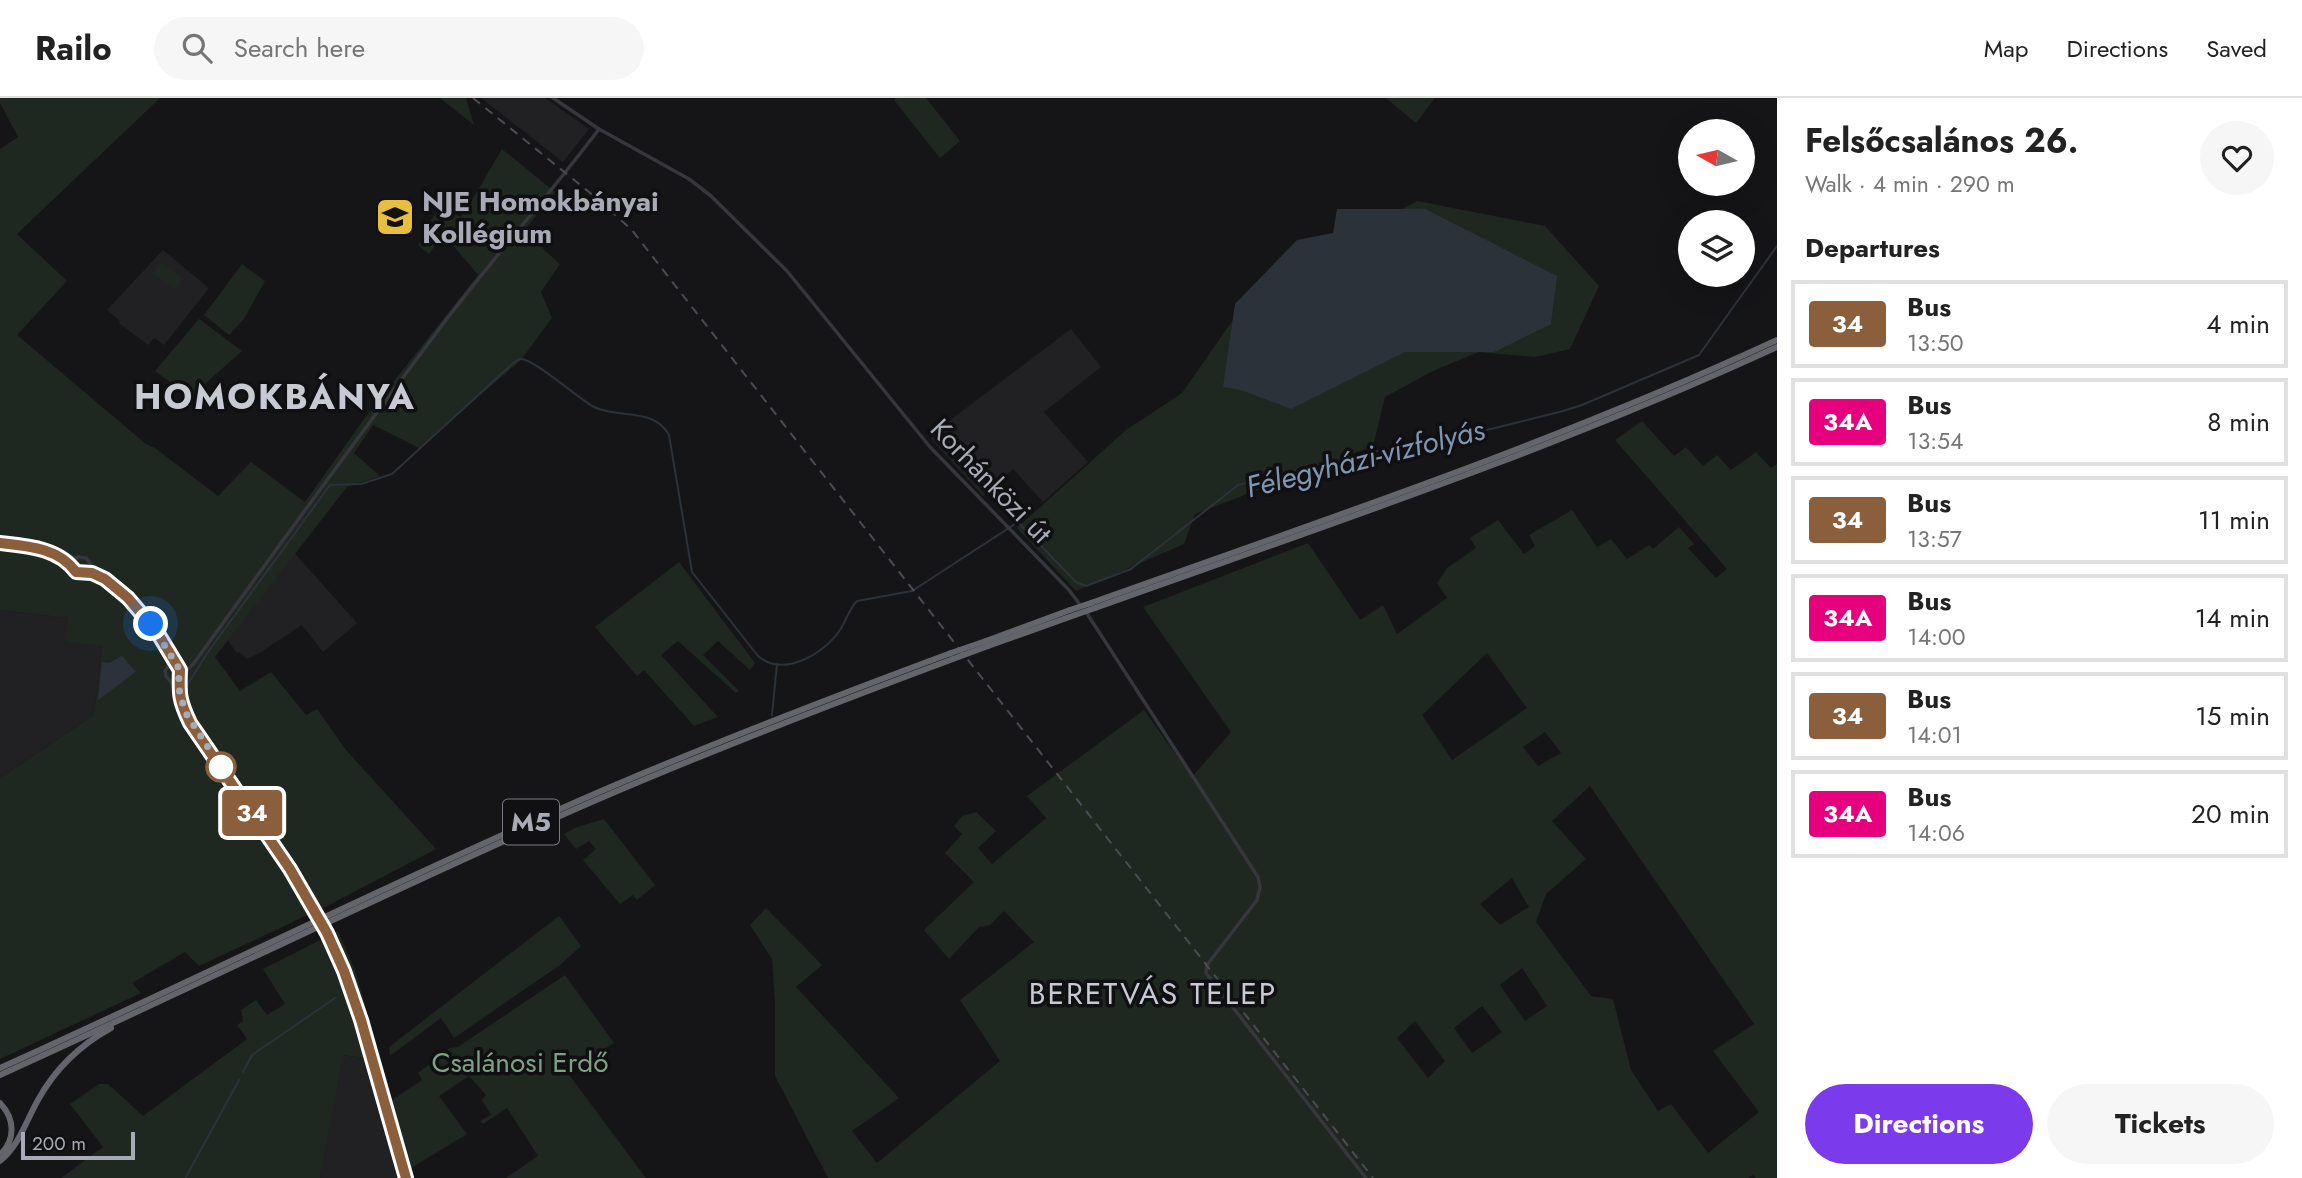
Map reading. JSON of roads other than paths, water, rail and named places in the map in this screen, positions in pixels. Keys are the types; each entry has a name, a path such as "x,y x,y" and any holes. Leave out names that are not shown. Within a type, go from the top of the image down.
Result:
{"highway":[{"name":"M5","path":"0,1068 447,860 764,724 1491,458 1665,389 1777,340"},
{"name":"M5","path":"1093,605 1492,464 1656,400 1777,347"},
{"name":"M5","path":"0,1075 605,796 952,656"},
{"path":"0,1161 11,1150 38,1099 66,1062 91,1041 147,1007"},
{"path":"0,1103 10,1118 12,1130 9,1143 0,1155"}],"street":[{"name":"Korhánközi út","path":"553,98 599,129 699,186 743,227 787,271 930,447 1069,590 1088,615 1257,874 1260,887 1257,900 1207,965 1205,969 1208,977 1366,1178"},
{"path":"171,680 194,663 253,578 448,318 599,129"},
{"path":"0,543 75,558 85,557 89,565 141,612 166,645 180,675 180,698"},
{"path":"54,553 68,561 78,573 85,572 105,579"},
{"path":"73,566 75,558"},
{"path":"85,572 89,565"},
{"path":"166,645 169,658 166,674 190,723 279,851 327,933 357,1008 406,1178"},
{"path":"168,666 194,663"}],"waterway":[{"name":"Félegyházi-vízfolyás","path":"186,687 208,652 330,485 361,484 392,474 520,359 535,365 594,407 645,417 662,426 669,435 692,572 758,656 779,665 791,664 814,655 833,639 857,601 912,591 1018,522 1076,582 1086,586 1131,569 1238,485 1407,444 1491,429 1582,405 1699,355 1777,246"},
{"path":"772,715 777,664"},
{"path":"243,1072 252,1055 335,998"},
{"path":"186,1177 239,1080"}],"railway":[{"path":"473,98 631,229 1373,1178"}],"place":[{"name":"NJE Homokbányai Kollégium","path":"395,217"}],"district":[{"name":"HOMOKBÁNYA","path":"275,397"},
{"name":"BERETVÁS TELEP","path":"1153,993"}],"park label":[{"name":"Csalánosi Erdő","path":"520,1062"}]}
